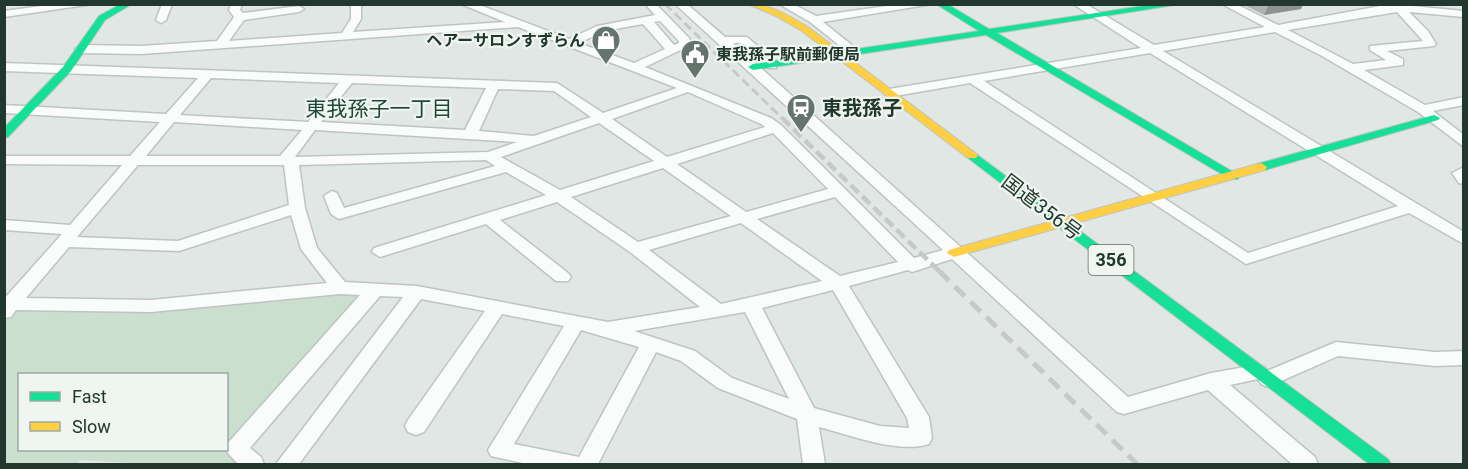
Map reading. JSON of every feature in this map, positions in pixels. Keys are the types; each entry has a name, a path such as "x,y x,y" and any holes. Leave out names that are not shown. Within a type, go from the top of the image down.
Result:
{"main road":[{"path":"4,135 67,69 102,18 128,4"},
{"name":"国道356号","path":"752,4 791,20 847,54 889,93 1382,465"},
{"path":"940,4 1234,176"},
{"path":"753,67 1177,4"},
{"path":"954,253 1434,118"}],"street":[{"path":"4,14 88,4"},
{"path":"161,20 167,4"},
{"path":"237,4 234,10 240,17 294,20 346,35 518,24"},
{"path":"346,35 356,19 356,4"},
{"path":"466,4 689,88 776,128 912,266"},
{"path":"635,67 685,45 685,40 650,4"},
{"path":"680,4 753,67 1124,406 1211,381 1263,375 1336,349 1435,359 1464,358"},
{"path":"784,4 814,20 847,54"},
{"path":"857,4 869,12"},
{"path":"814,20 927,4"},
{"path":"1078,4 1464,239"},
{"path":"1227,4 1326,52 1349,68 1423,109 1464,143"},
{"path":"1349,68 1399,62 1374,48 1430,44 1398,7"},
{"path":"889,93 1398,7 1464,14"},
{"path":"222,43 240,17"},
{"path":"569,43 601,28 663,17"},
{"path":"81,50 141,50 222,43 294,20"},
{"path":"646,20 672,50"},
{"path":"723,41 743,39 772,65"},
{"path":"4,67 557,87 839,284 918,417 921,438 880,435 807,414 725,383 688,356 606,328 417,292 340,288 151,306 9,308"},
{"path":"9,308 208,74"},
{"path":"972,79 1246,259 1411,207"},
{"path":"340,288 309,249 287,161 347,81"},
{"path":"470,135 493,86"},
{"path":"4,160 287,161 489,156 689,88"},
{"path":"1423,109 1464,101"},
{"path":"4,109 534,139"},
{"path":"380,252 776,128"},
{"path":"489,156 560,196 636,248 718,311"},
{"path":"332,196 339,214 507,167"},
{"path":"1464,171 1459,173 1464,180"},
{"path":"636,248 838,191"},
{"path":"4,225 72,236 179,246 297,208"},
{"path":"488,218 562,277"},
{"path":"606,328 751,305 912,266 954,253"},
{"path":"253,465 236,449 375,290"},
{"path":"287,465 417,292"},
{"path":"751,305 807,414 814,465"},
{"path":"416,426 497,307"},
{"path":"573,465 499,450 576,322"},
{"path":"587,465 651,343"},
{"path":"1211,381 1295,461"}],"green space":[{"path":"375,290 236,450 253,464 152,464 80,460 77,464 5,464 4,312 14,304 151,306"}],"railway":[{"path":"665,4 783,119"},
{"path":"782,118 940,272"},
{"path":"939,271 1137,464"}],"traffic: fast":[{"path":"4,135 67,69 102,18 128,4"},
{"path":"940,4 1234,176"},
{"path":"753,67 1177,4"},
{"path":"1261,167 1434,118"},
{"path":"972,155 1382,464"}],"traffic: slow":[{"path":"752,4 779,14 805,29 972,155"},
{"path":"954,253 1261,167"}],"place":[{"name":"ヘアーサロンすずらん","path":"606,66"},
{"name":"東我孫子駅前郵便局","path":"695,80"},
{"name":"東我孫子","path":"801,134"}],"district":[{"name":"東我孫子一丁目","path":"379,109"}]}
